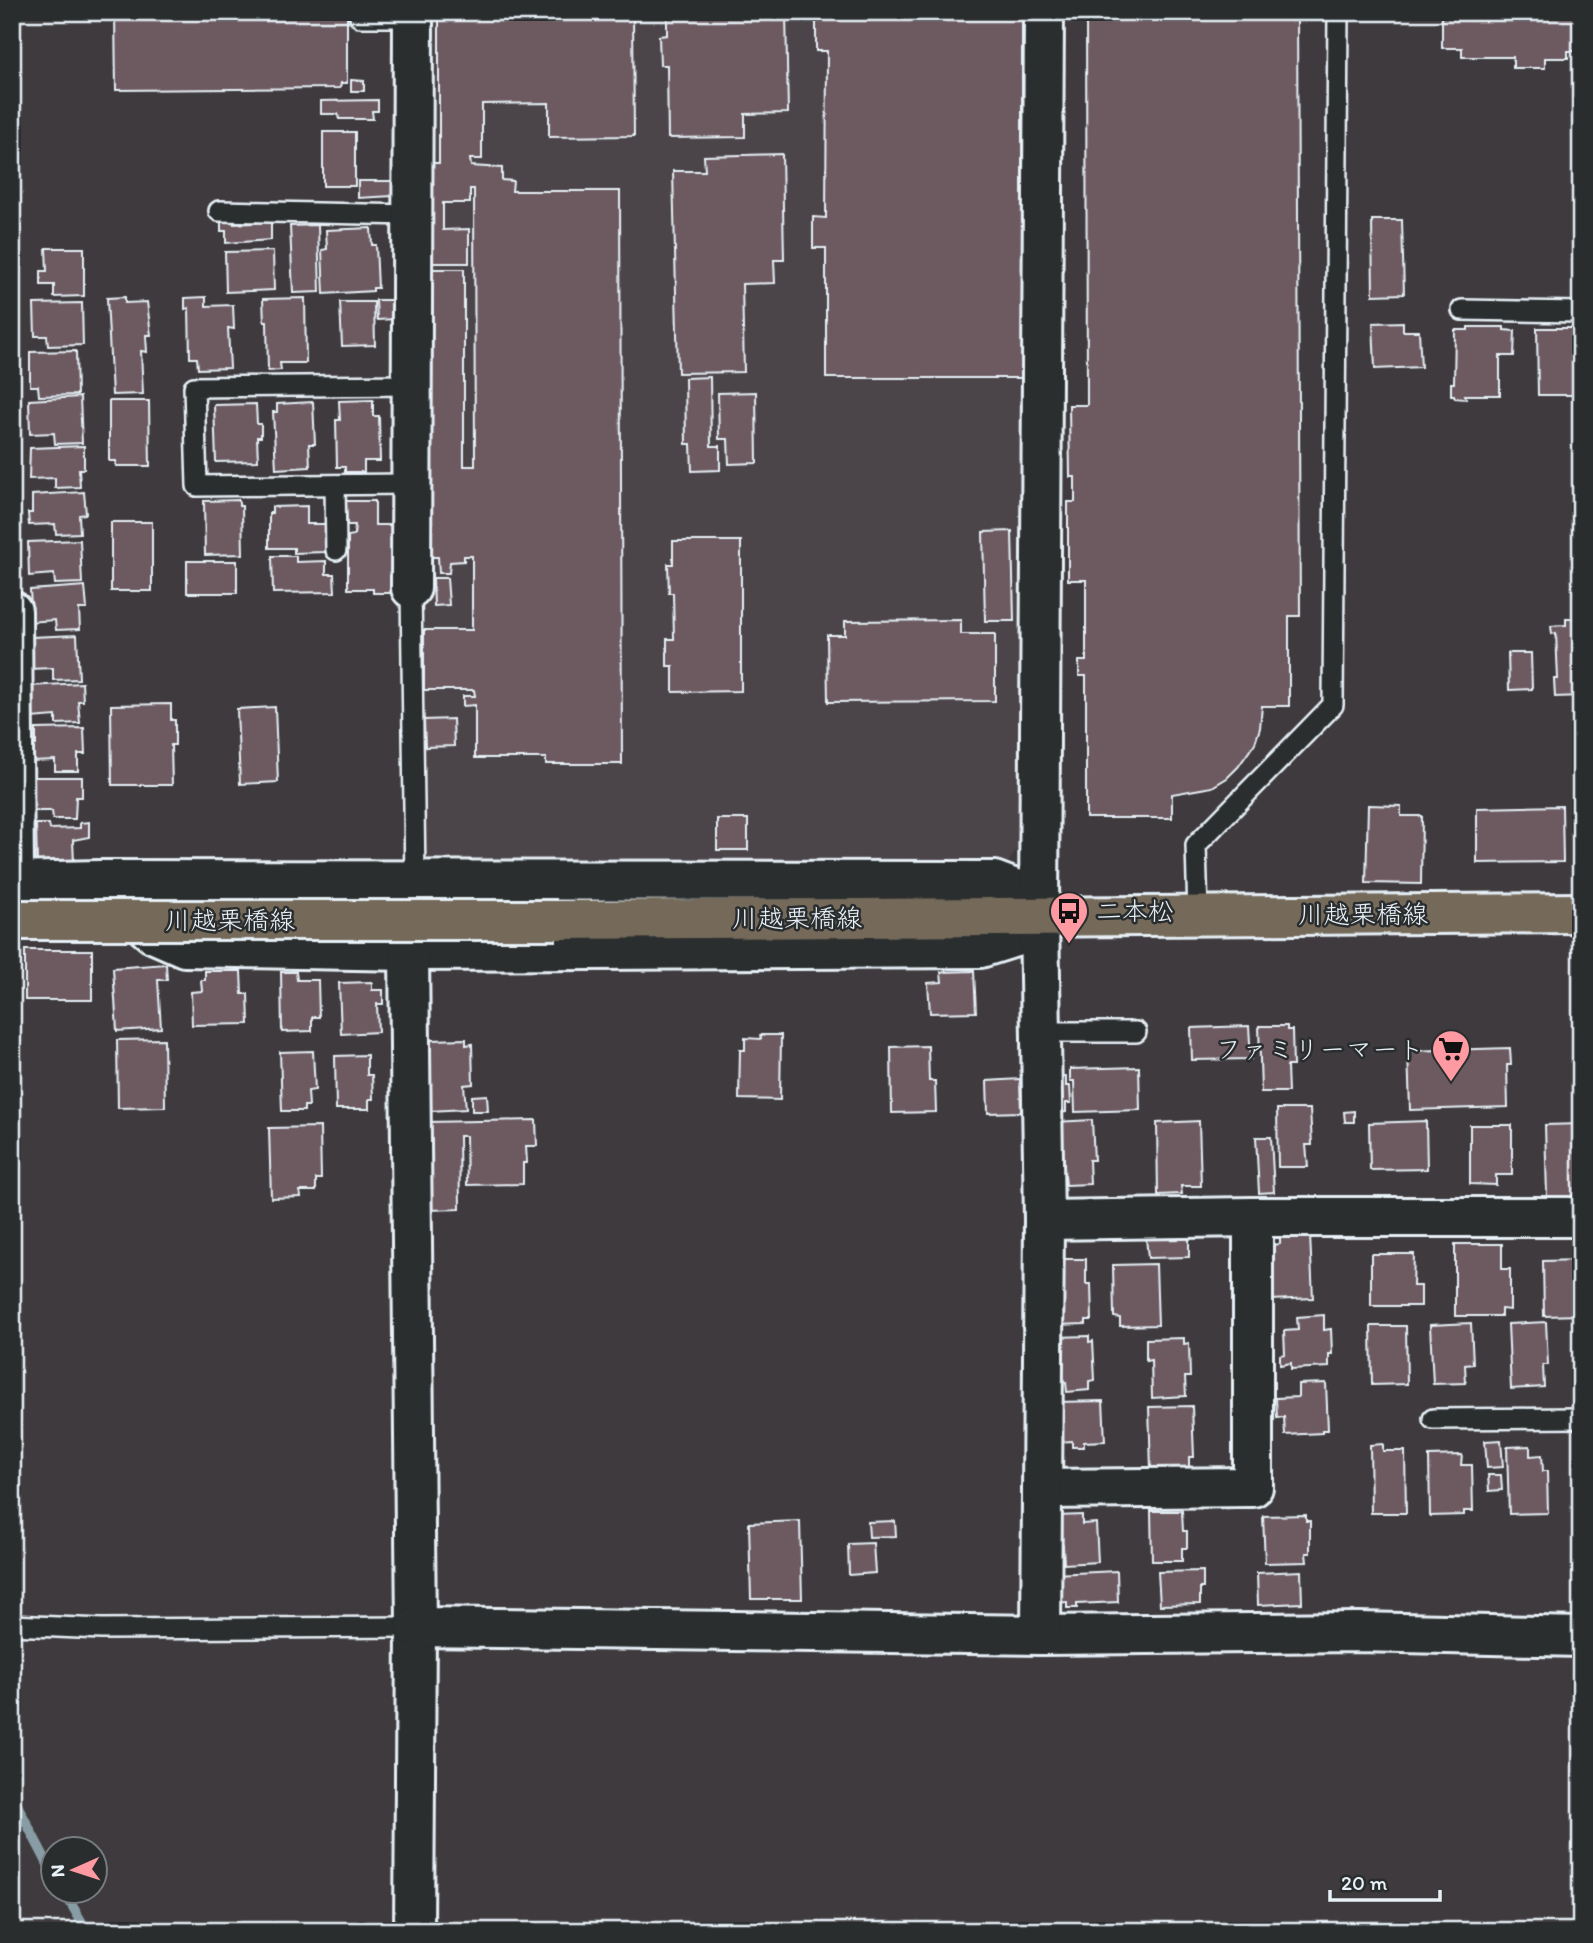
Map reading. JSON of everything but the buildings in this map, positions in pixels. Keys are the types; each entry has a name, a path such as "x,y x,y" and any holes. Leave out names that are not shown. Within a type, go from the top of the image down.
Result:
{"main road":[{"name":"川越栗橋線","path":"12,920 557,920 1581,913"}],"street":[{"path":"1041,1635 1044,1220 1040,916 1044,12"},
{"path":"411,587 413,15"},
{"path":"12,611 13,882 994,881 1010,887 1040,916"},
{"path":"100,880 126,909 153,933 185,947 409,951 980,948 1015,937 1040,916"},
{"path":"409,951 416,1627 414,1931"},
{"path":"1042,1489 1253,1487 1253,1217"},
{"path":"1044,1220 1581,1217"},
{"path":"416,1627 1041,1635 1358,1632 1581,1637"}],"lane":[{"path":"1198,915 1196,845 1333,705 1338,12"},
{"path":"360,17 413,15"},
{"path":"219,211 412,215"},
{"path":"1462,310 1581,312"},
{"path":"411,484 197,486 194,387 412,385"},
{"path":"335,485 336,550"},
{"path":"411,587 415,880"},
{"path":"1041,1032 1136,1032"},
{"path":"1433,1419 1581,1418"},
{"path":"12,1625 102,1629 416,1627"}],"shaded area":[{"path":"429,12 1029,12 1029,463 1021,464 1017,849 1003,870 423,870 420,500"}],"waterway":[{"path":"12,1795 38,1845"},
{"path":"71,1904 87,1931"}],"place":[{"name":"二本松","path":"1069,945"},
{"name":"ファミリーマート","path":"1451,1083"}]}
